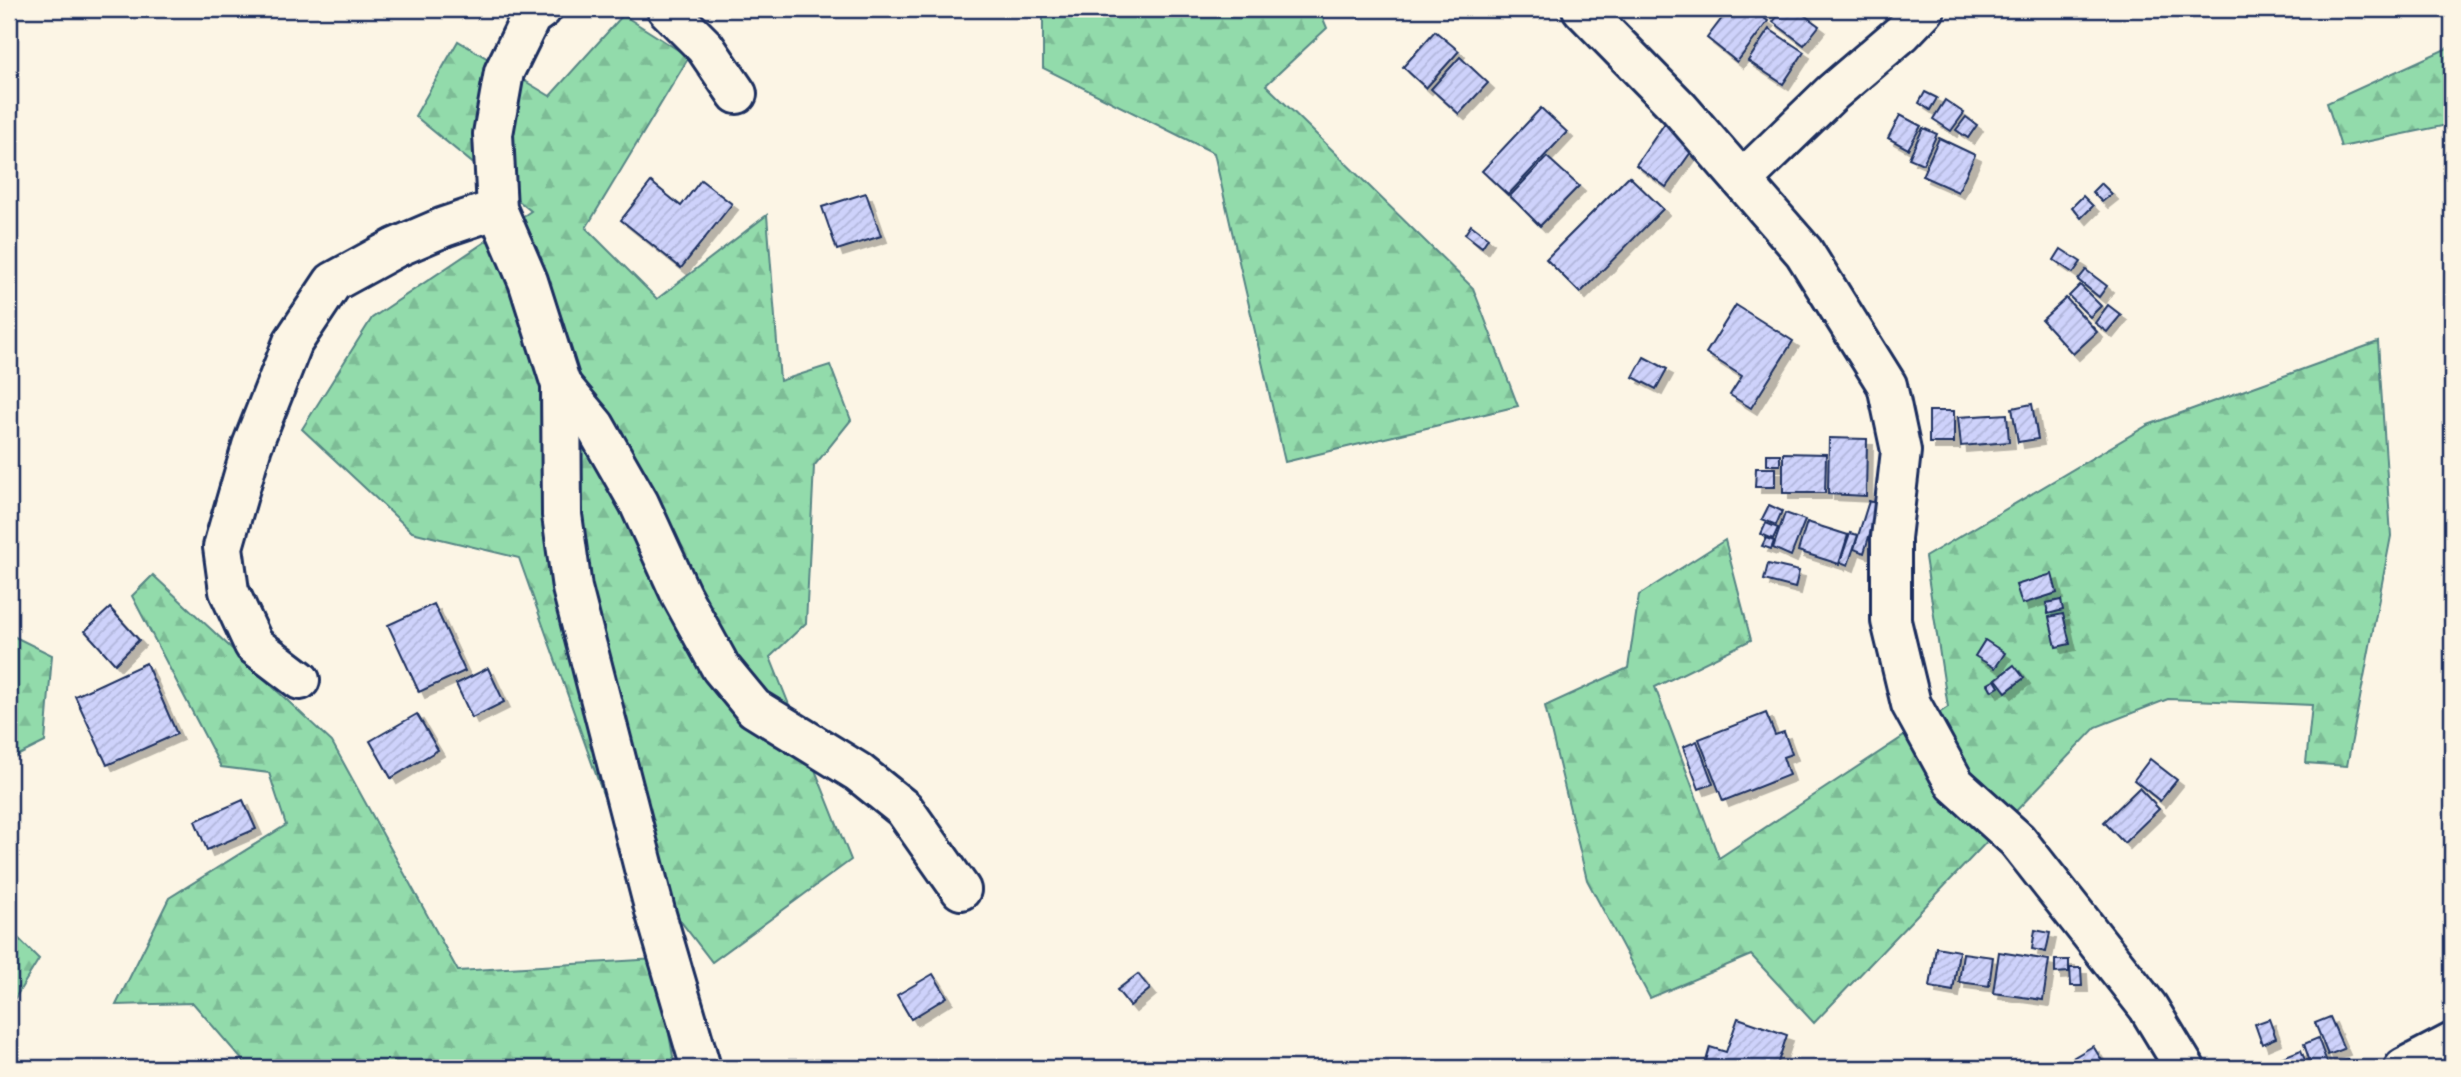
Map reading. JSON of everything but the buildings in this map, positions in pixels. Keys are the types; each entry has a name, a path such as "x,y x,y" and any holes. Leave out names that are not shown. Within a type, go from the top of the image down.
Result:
{"street":[{"path":"667,9 705,47 737,94"},
{"path":"1582,9 1679,108 1804,252 1887,385 1901,451 1891,538 1891,621 1910,704 1955,783 2017,841 2148,1007 2185,1068"},
{"path":"1742,180 1833,92 1902,33 1925,9"},
{"path":"532,12 504,72 497,110 493,134 497,209 528,281 561,386 562,515 572,588 655,911 701,1068"},
{"path":"300,680 254,645 229,591 223,547 252,446 293,342 333,282 396,248 444,227 497,209"},
{"path":"561,386 595,426 639,503 681,595 720,668 754,708 858,772 904,809 961,890"},
{"path":"2404,1068 2452,1043"}],"green space":[{"path":"1043,9 1319,9 1327,28 1266,85 1473,288 1518,406 1285,462 1214,153 1043,68"},
{"path":"623,15 689,57 586,228 657,299 767,215 780,381 830,365 851,420 814,466 806,623 770,657 851,860 712,962 620,842 519,558 412,532 302,429 372,318 531,211 415,116 458,41 550,96"},
{"path":"2452,46 2452,124 2341,147 2327,103"},
{"path":"2378,342 2391,536 2347,766 2306,763 2312,705 2168,699 2096,727 1814,1023 1751,955 1650,998 1587,880 1545,706 1628,668 1639,595 1725,540 1751,640 1655,687 1719,858 1948,707 1925,557 2148,425"},
{"path":"153,575 332,742 458,971 656,959 675,1068 249,1068 193,1003 116,1005 169,898 286,825 269,773 221,767 132,596"},
{"path":"9,634 52,655 45,742 9,760"},
{"path":"9,929 39,959 9,1008"}]}
